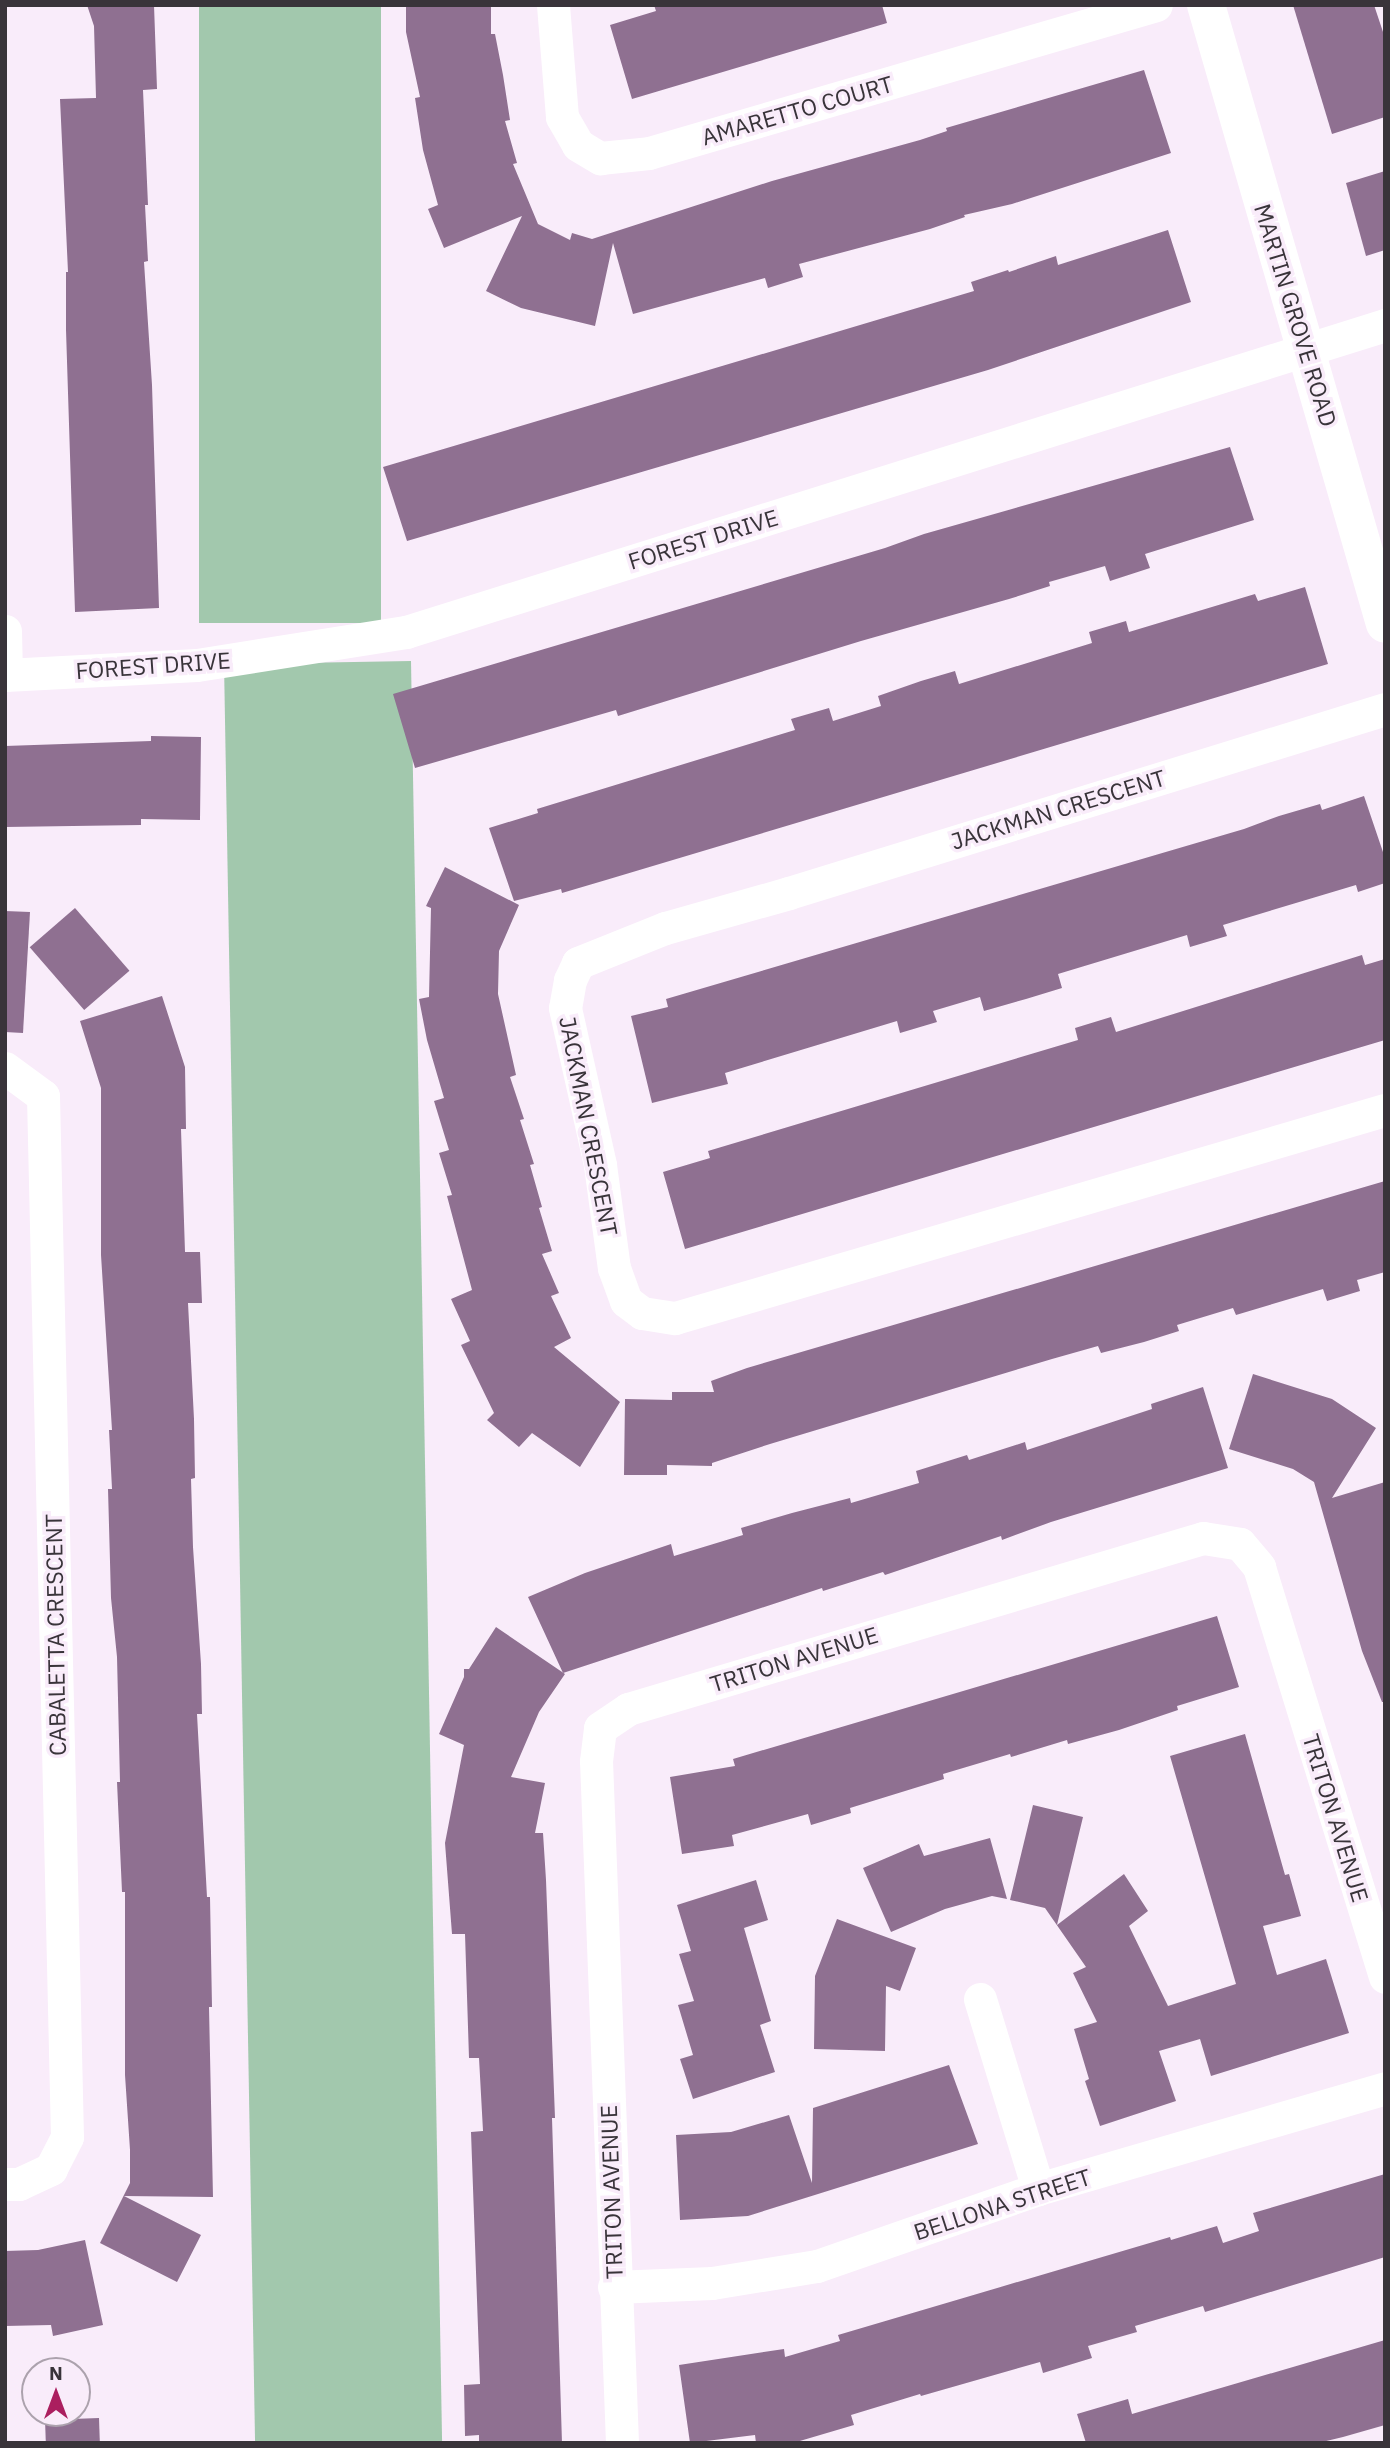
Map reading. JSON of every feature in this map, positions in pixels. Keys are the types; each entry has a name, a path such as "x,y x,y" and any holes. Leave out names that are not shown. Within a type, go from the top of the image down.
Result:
{"street":[{"name":"AMARETTO COURT","path":"552,5 562,117 578,145 600,158 649,153 1156,5"},
{"name":"MARTIN GROVE ROAD","path":"1206,5 1385,624"},
{"name":"FOREST DRIVE","path":"6,675 197,665 406,632 1385,325"},
{"path":"5,631 6,675"},
{"name":"JACKMAN CRESCENT","path":"1385,709 802,889 665,928 578,963 570,979 565,1008 600,1165 614,1268 626,1301 642,1313 675,1318 1385,1110"},
{"name":"CABALETTA CRESCENT","path":"5,1068 43,1096 67,2137 51,2169 19,2184 5,2184"},
{"name":"TRITON AVENUE","path":"622,2443 614,2287 597,1760 600,1728 628,1709 1203,1538 1240,1544 1259,1567 1385,1977"},
{"path":"980,1998 1038,2189"},
{"name":"BELLONA STREET","path":"614,2287 712,2284 817,2266 1038,2189 1385,2088"}],"green space":[{"path":"199,5 381,5 381,623 199,623"},
{"path":"411,661 442,2443 255,2443 224,664"}],"building":[{"path":"87,5 154,5 157,89 143,90 148,205 145,205 148,261 144,262 152,385 159,608 75,612 66,330 68,272 60,99 96,98 94,26"},
{"path":"406,5 491,5 491,34 495,34 510,120 505,121 517,163 513,164 538,224 570,240 572,233 592,239 772,181 920,140 947,131 946,128 1144,70 1171,153 1012,204 964,215 965,217 930,229 799,264 803,277 768,288 765,278 633,314 613,243 595,326 521,308 486,291 522,216 444,248 428,209 438,205 423,150 415,98 420,97 406,32"},
{"path":"654,5 882,5 887,23 632,99 610,25 656,11"},
{"path":"1293,5 1374,5 1385,38 1385,117 1332,134"},
{"path":"1385,171 1385,250 1366,256 1346,183"},
{"path":"1168,230 1191,302 988,370 407,541 383,467 974,291 971,282 1008,270 1009,272 1056,256 1058,265"},
{"path":"1230,447 1254,520 1145,554 1150,568 1110,581 1105,566 1049,582 1050,586 1009,599 861,641 618,716 616,710 415,768 393,694 885,548 924,534"},
{"path":"1305,587 1328,664 562,893 561,889 514,901 489,828 538,813 537,809 795,730 791,719 829,708 833,721 881,706 878,696 921,681 955,671 959,684 1092,643 1089,632 1126,621 1129,632 1255,594 1258,601"},
{"path":"151,736 201,737 200,820 141,819 141,825 5,827 5,746 151,741"},
{"path":"1364,796 1385,858 1385,883 1358,892 1356,885 1223,925 1227,936 1190,947 1187,935 1058,974 1062,988 984,1011 980,997 933,1011 937,1022 900,1033 897,1021 725,1073 728,1084 652,1103 631,1016 668,1007 666,999 1244,829 1320,804 1322,810"},
{"path":"445,867 519,905 499,951 498,994 516,1075 510,1077 524,1119 520,1120 534,1164 530,1165 552,1251 542,1254 559,1293 551,1296 571,1338 554,1347 620,1402 580,1467 532,1433 519,1447 487,1420 494,1413 461,1345 470,1341 451,1299 472,1290 447,1196 452,1195 439,1153 449,1150 434,1101 444,1098 427,1040 419,999 429,997 431,908 426,906"},
{"path":"75,908 129,971 84,1010 30,947"},
{"path":"5,911 30,912 23,1033 5,1032"},
{"path":"1362,955 1365,965 1385,959 1385,1040 685,1249 663,1172 710,1158 708,1151 1078,1040 1075,1028 1111,1017 1116,1032"},
{"path":"162,996 185,1067 186,1129 181,1129 185,1252 200,1252 202,1303 188,1303 194,1419 195,1478 191,1479 193,1547 201,1664 202,1714 197,1714 207,1897 210,1897 213,2197 124,2196 201,2235 177,2282 100,2243 130,2183 130,2150 125,2075 125,1892 122,1892 117,1782 120,1782 117,1657 111,1598 108,1489 112,1489 109,1430 112,1430 101,1255 101,1088 80,1021"},
{"path":"1385,1181 1385,1272 1357,1280 1360,1291 1327,1301 1323,1289 1236,1315 1233,1308 1177,1325 1179,1331 1144,1342 1101,1353 1098,1346 1052,1359 770,1444 712,1463 712,1466 667,1465 667,1475 624,1475 625,1399 672,1400 672,1392 714,1392 711,1381 747,1368"},
{"path":"1253,1374 1332,1399 1376,1428 1332,1498 1385,1482 1385,1702 1382,1702 1362,1651 1314,1482 1293,1469 1229,1449"},
{"path":"1203,1387 1228,1468 1051,1522 1002,1540 1001,1536 885,1575 883,1572 823,1591 822,1588 563,1673 528,1597 585,1573 671,1544 674,1556 743,1535 741,1528 850,1498 851,1503 919,1483 916,1471 967,1455 969,1460 1025,1442 1027,1450 1152,1409 1151,1404"},
{"path":"1217,1616 1239,1687 1177,1706 1178,1710 1119,1730 1068,1744 1067,1740 1011,1757 1010,1754 943,1774 944,1779 850,1808 851,1813 811,1825 808,1814 732,1835 734,1846 682,1854 670,1777 735,1766 733,1759"},
{"path":"496,1627 565,1674 539,1712 511,1777 545,1783 535,1833 543,1833 546,1880 555,2118 552,2118 562,2443 479,2443 479,2435 465,2436 464,2385 480,2384 471,2132 483,2131 479,2058 469,2058 465,1934 452,1934 445,1843 464,1745 439,1734 464,1677 464,1669 469,1669"},
{"path":"1245,1734 1285,1875 1289,1874 1301,1916 1263,1926 1277,1975 1326,1959 1349,2033 1211,2076 1200,2039 1159,2051 1176,2101 1100,2126 1085,2081 1089,2079 1074,2029 1097,2022 1073,1973 1086,1967 1045,1908 1010,1900 1033,1805 1083,1817 1057,1925 1124,1874 1148,1911 1129,1926 1168,2006 1236,1984 1170,1756"},
{"path":"990,1838 1007,1899 992,1896 945,1909 891,1932 863,1868 919,1844 924,1856"},
{"path":"756,1880 768,1920 744,1928 771,2021 760,2025 775,2072 693,2099 680,2059 693,2055 678,2005 694,2001 679,1954 691,1951 677,1905"},
{"path":"837,1919 916,1948 900,1991 886,1986 885,2051 814,2049 815,1976"},
{"path":"949,2065 978,2144 748,2216 680,2220 676,2135 731,2132 789,2115 812,2183 813,2108"},
{"path":"1385,2174 1385,2257 1205,2312 1203,2306 1135,2326 1137,2332 1088,2346 1092,2358 1043,2373 1040,2362 851,2415 854,2425 793,2443 756,2443 755,2435 690,2443 679,2365 784,2349 785,2357 840,2341 838,2335 1170,2237 1171,2240 1217,2226 1223,2243 1259,2231 1253,2213"},
{"path":"85,2240 103,2325 53,2336 51,2325 5,2326 5,2251 38,2250"},
{"path":"1385,2340 1385,2425 1343,2437 1318,2443 1086,2443 1077,2414 1128,2399 1132,2414"},
{"path":"91,2418 99,2418 100,2443 46,2443 45,2427 91,2427"}]}
